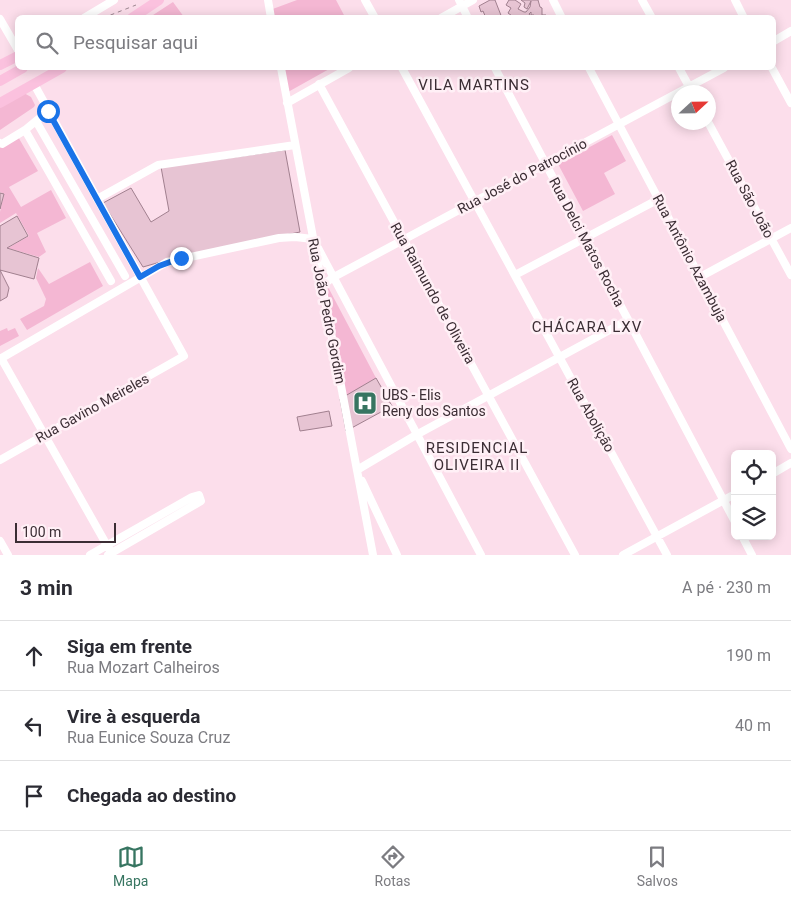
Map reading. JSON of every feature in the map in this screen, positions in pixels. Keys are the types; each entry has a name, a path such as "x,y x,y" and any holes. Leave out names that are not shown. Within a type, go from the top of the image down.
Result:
{"main road":[{"path":"136,15 159,0"},
{"path":"0,66 15,58"},
{"path":"0,81 16,70"},
{"path":"0,103 58,70"}],"street":[{"path":"89,15 114,0"},
{"path":"268,0 270,15"},
{"path":"365,0 373,15"},
{"path":"445,15 461,3 473,0"},
{"path":"553,0 560,15"},
{"path":"642,0 650,15"},
{"path":"735,0 742,15"},
{"path":"461,3 467,15"},
{"path":"0,18 15,45"},
{"path":"776,40 791,31"},
{"name":"Rua João Pedro Gordim","path":"281,70 373,555"},
{"path":"287,103 345,70"},
{"name":"Rua Abolição","path":"403,70 667,555"},
{"name":"Rua Delci Matos Rocha","path":"496,70 731,515"},
{"name":"Rua Antônio Azambuja","path":"590,70 791,449"},
{"path":"680,70 689,85"},
{"name":"Rua José do Patrocínio","path":"697,85 721,70"},
{"path":"773,70 791,103"},
{"path":"34,84 140,277"},
{"name":"Rua Raimundo de Oliveira","path":"319,84 575,555"},
{"name":"Rua José do Patrocínio","path":"322,286 332,278 475,201 619,124 671,99"},
{"path":"0,143 2,144 25,130 48,111"},
{"path":"36,121 125,276"},
{"path":"25,130 111,281"},
{"name":"Rua São João","path":"712,130 791,275"},
{"path":"97,199 158,165 296,145"},
{"path":"515,275 658,199"},
{"path":"700,277 791,228"},
{"path":"110,552 1,359 159,266 181,258 279,238 295,237 313,239 332,278 481,555"},
{"name":"Rua Gavino Meireles","path":"0,460 184,356 140,277"},
{"path":"396,555 357,470 416,435 628,320"},
{"path":"776,472 791,464"},
{"path":"90,555 110,552 196,504 201,501 201,498 199,495 192,498 110,552"},
{"path":"623,555 733,495"},
{"path":"744,540 752,555"},
{"path":"0,541 8,555"}],"path":[{"path":"111,15 136,5"}],"shaded area":[{"path":"297,0 336,0 344,15 271,15 270,10"},
{"path":"173,2 183,15 153,15"},
{"path":"281,70 327,70 288,92"},
{"path":"24,93 31,97 35,105 34,107 0,130 0,105"},
{"path":"17,135 38,171 9,187 21,207 51,190 66,218 37,233 46,252 39,257 8,248 29,236 16,213 0,223 0,212 4,194 0,192 0,145"},
{"path":"612,135 626,161 604,173 615,194 583,211 558,164"},
{"path":"90,262 103,286 27,330 20,319 44,306 46,299 36,278 38,268 49,284"},
{"path":"328,287 376,378 340,399 319,290"},
{"path":"7,328 8,331 15,328 19,336 0,346 0,331"}],"building":[{"path":"490,0 495,0 501,15 485,15 483,11 481,12 479,6"},
{"path":"509,0 515,0 521,4 518,9 526,12 530,7 531,1 527,9 524,7 525,3 521,0 538,0 542,8 542,15 531,15 531,12 530,15 511,15 508,13 511,8 506,5"},
{"path":"285,150 300,232 174,258 143,267 103,203 131,188 151,222 169,211 161,167"},
{"path":"0,193 4,194 0,209"},
{"path":"17,216 28,236 7,248 39,258 34,279 0,270 0,226"},
{"path":"0,270 9,288 7,297 0,301"},
{"name":"UBS - Elis Reny dos Santos","path":"376,378 392,406 346,431 340,399"},
{"path":"329,411 332,426 300,431 297,417"}],"place":[{"name":"UBS - Elis Reny dos Santos","path":"365,403"}],"district":[{"name":"VILA MARTINS","path":"474,85"},
{"name":"CHÁCARA LXV","path":"587,327"},
{"name":"RESIDENCIAL OLIVEIRA II","path":"477,456"}],"route":[{"path":"48,111 140,277 159,266 181,258"}]}
